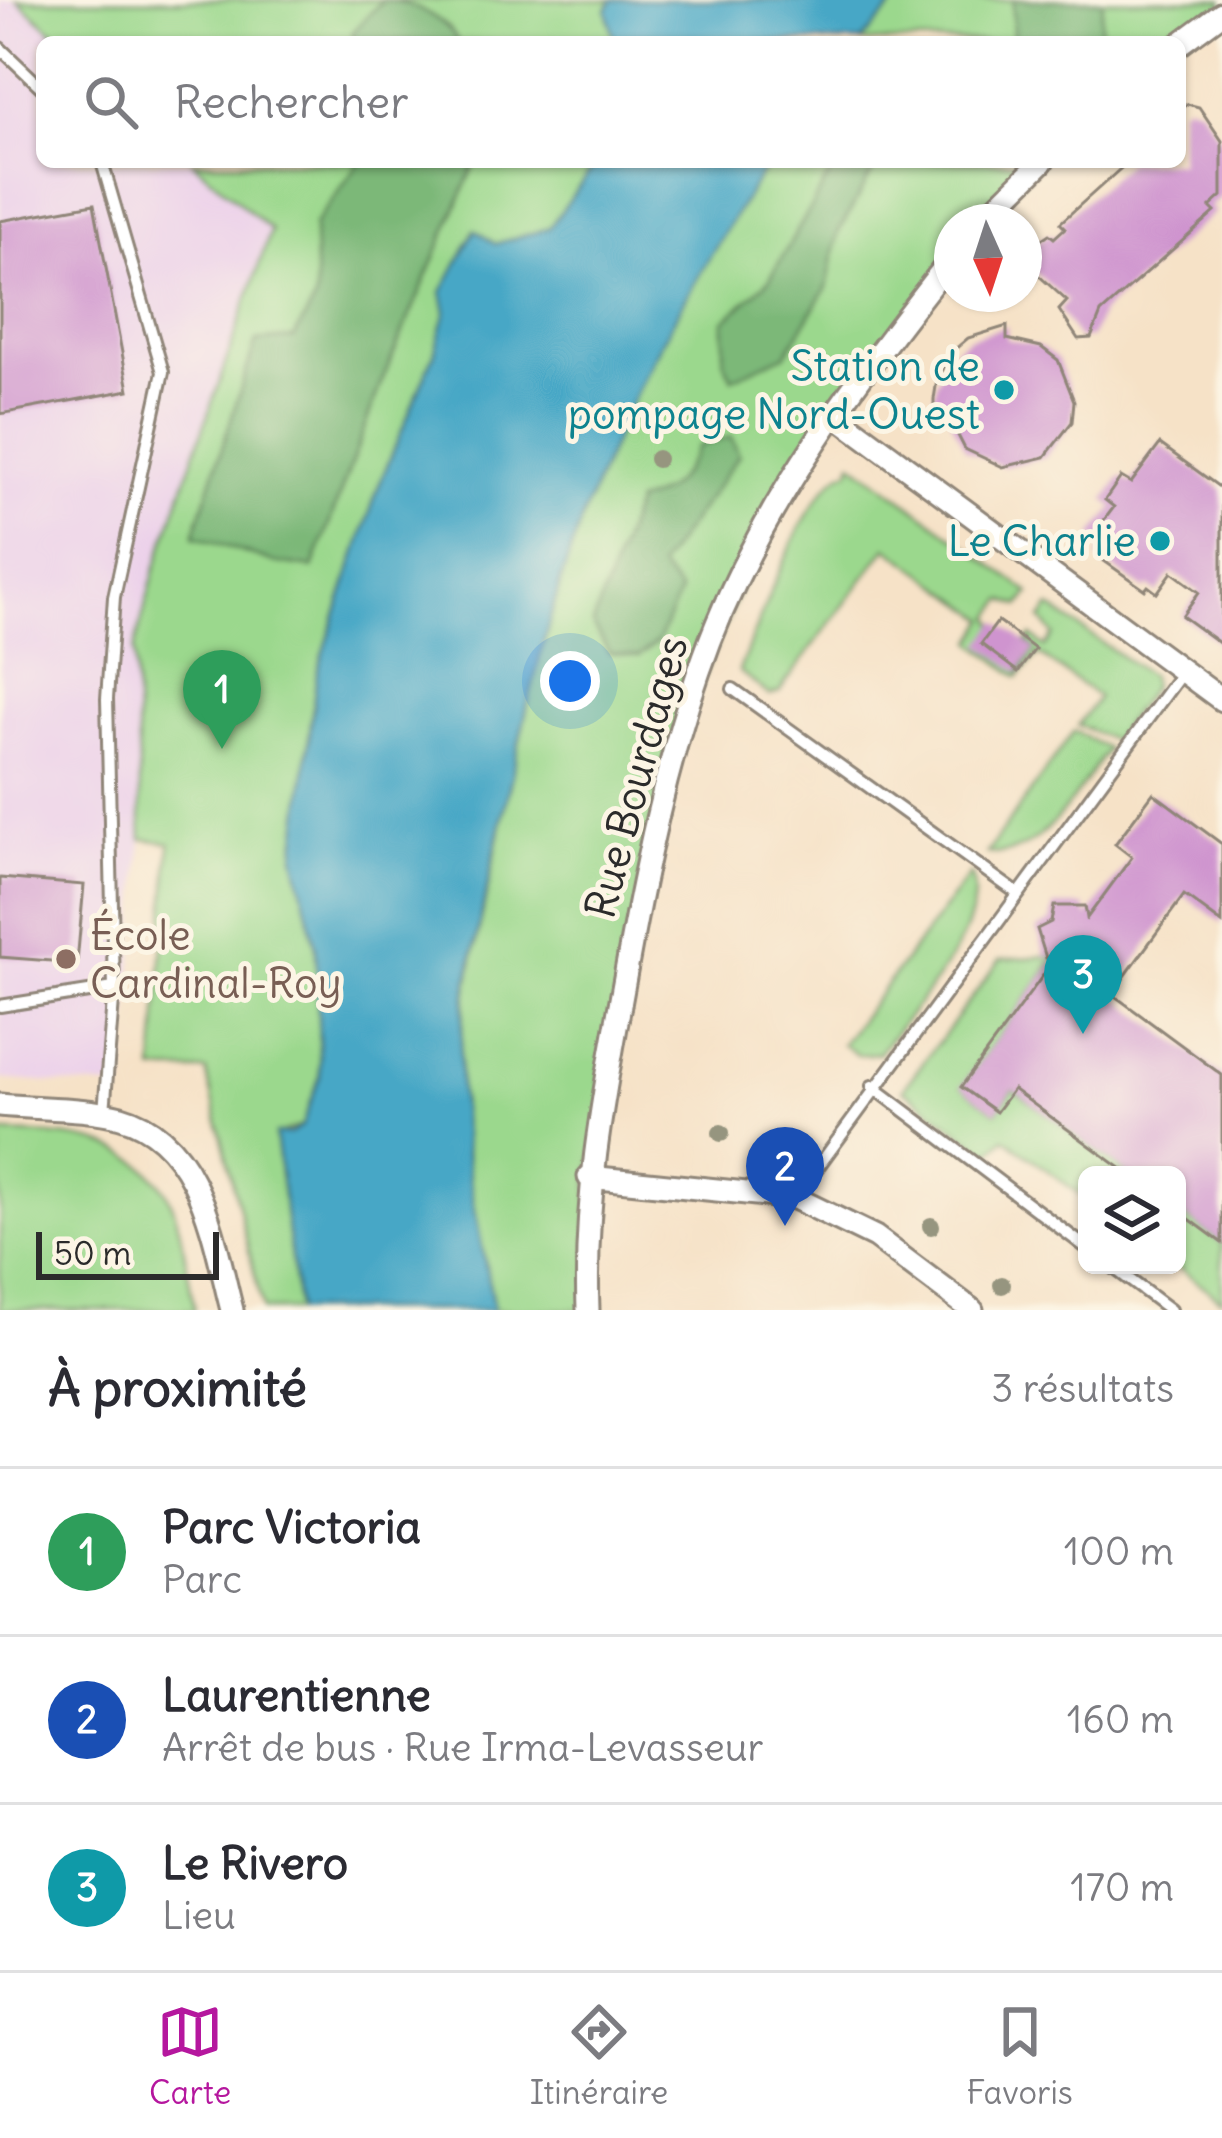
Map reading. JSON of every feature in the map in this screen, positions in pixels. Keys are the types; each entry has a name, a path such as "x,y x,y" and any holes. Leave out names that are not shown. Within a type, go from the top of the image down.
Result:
{"street":[{"path":"1186,40 1222,13"},
{"path":"999,204 1036,168"},
{"name":"Rue Bourdages","path":"588,1310 589,1177 638,905 680,733 710,641 748,557 834,414 934,282"},
{"path":"834,414 1222,700"},
{"path":"0,1105 104,1115 138,1124 185,1168 203,1200 232,1310"},
{"path":"589,1177 795,1198 875,1237 972,1310"}],"lane":[{"path":"0,48 36,82"},
{"path":"104,168 163,372 113,597 107,699 114,988 104,1115"},
{"path":"795,1198 872,1086 1184,671"},
{"path":"733,688 1017,893"},
{"path":"0,1006 114,988"},
{"path":"872,1086 1078,1241"},
{"path":"1122,1274 1170,1310"}],"shaded area":[{"path":"0,0 17,0 58,36 36,36 36,168 200,168 272,230 154,573 134,650 142,839 123,1088 0,1079"}],"green space":[{"path":"17,0 612,0 607,10 614,36 58,36"},
{"path":"383,0 426,12 454,36 353,36"},
{"path":"899,0 1222,0 1222,13 1186,38 866,36"},
{"path":"1013,0 1103,0 1100,36 1013,36"},
{"path":"200,168 593,168 549,229 495,244 474,231 443,292 446,312 434,354 379,485 317,673 295,856 316,948 320,1077 302,1126 275,1135 298,1310 263,1310 206,1071 154,1071 170,843 142,839 134,650 154,573 271,230"},
{"path":"356,168 473,168 381,383 313,568 272,562 194,536 256,341 294,338 316,298 314,225"},
{"path":"765,168 1036,168 999,204 934,204 934,283 775,505 680,733 589,1177 588,1310 494,1310 461,1105 461,1049 471,967 525,718 562,577 602,468 679,311"},
{"path":"834,168 875,168 838,233 827,287 786,354 732,378 724,362 724,321 769,280"},
{"path":"731,437 739,455 659,567 680,592 658,641 639,656 609,653 593,624 636,502 674,482 698,446"},
{"path":"852,462 1030,593 1020,606 1004,600 992,617 1019,671 1035,649 1027,642 1032,636 1045,647 1054,635 1041,619 1050,607 1150,676 1152,687 1112,740 1078,725 1098,697 1039,654 1018,677 973,642 987,619 887,547 779,692 769,695 739,671 801,527 817,499 834,479 850,470"},
{"path":"1074,731 1107,749 1072,801 1025,846 1007,853 987,853"},
{"path":"970,874 974,895 970,919 944,968 879,1053 857,1055 842,1044"},
{"path":"1058,955 962,1087 996,1112 1013,1089 1118,1166 1078,1166 1078,1193 1005,1138 989,1154 903,1089 1000,960"},
{"path":"0,1133 93,1142 114,1148 151,1173 166,1192 176,1217 195,1310 0,1310"},
{"path":"1186,1217 1222,1243 1222,1300 1186,1273"}],"water":[{"path":"612,0 899,0 866,36 614,36 607,10"},
{"path":"593,168 765,168 651,362 602,468 562,577 526,713 472,963 461,1048 468,1164 494,1310 298,1310 275,1134 290,1134 302,1126 320,1076 316,948 295,856 317,673 379,485 434,354 446,312 442,292 475,230 495,244 549,228"}],"building":[{"path":"1187,104 1199,107 1222,141 1222,196 1210,207 1215,212 1101,313 1091,338 1078,339 1059,310 1067,301 1042,278 1042,239 1049,234 1054,238 1065,228 1060,223 1121,168 1186,168"},
{"path":"94,204 129,390 0,414 0,221"},
{"name":"Station de pompage Nord-Ouest","path":"1007,326 1007,339 1041,347 1058,360 1074,401 1072,422 1045,457 1003,467 965,449 947,414 934,416 934,399 937,380 954,350 968,338"},
{"name":"Le Charlie","path":"1160,444 1222,489 1222,645 1182,616 1199,592 1172,572 1157,593 1148,586 1145,590 1097,556 1105,546 1092,536 1114,507 1105,500 1121,477 1131,483"},
{"path":"998,621 1035,649 1018,672 981,644"},
{"path":"1153,793 1222,844 1222,923 1184,895 1112,994 1222,1075 1222,1243 1186,1217 1186,1166 1118,1166 1013,1089 996,1112 961,1087 1058,955 1046,958 1037,929 1051,922 1054,906 1085,906 1087,918 1132,857 1115,844"},
{"path":"0,878 84,885 77,963 0,957"}],"place":[{"name":"Station de pompage Nord-Ouest","path":"1004,390"},
{"name":"Le Charlie","path":"1160,541"},
{"name":"Parc Victoria","path":"222,749"},
{"name":"École Cardinal-Roy","path":"66,959"},
{"name":"Le Rivero","path":"1083,1034"},
{"name":"Laurentienne","path":"785,1226"}]}
